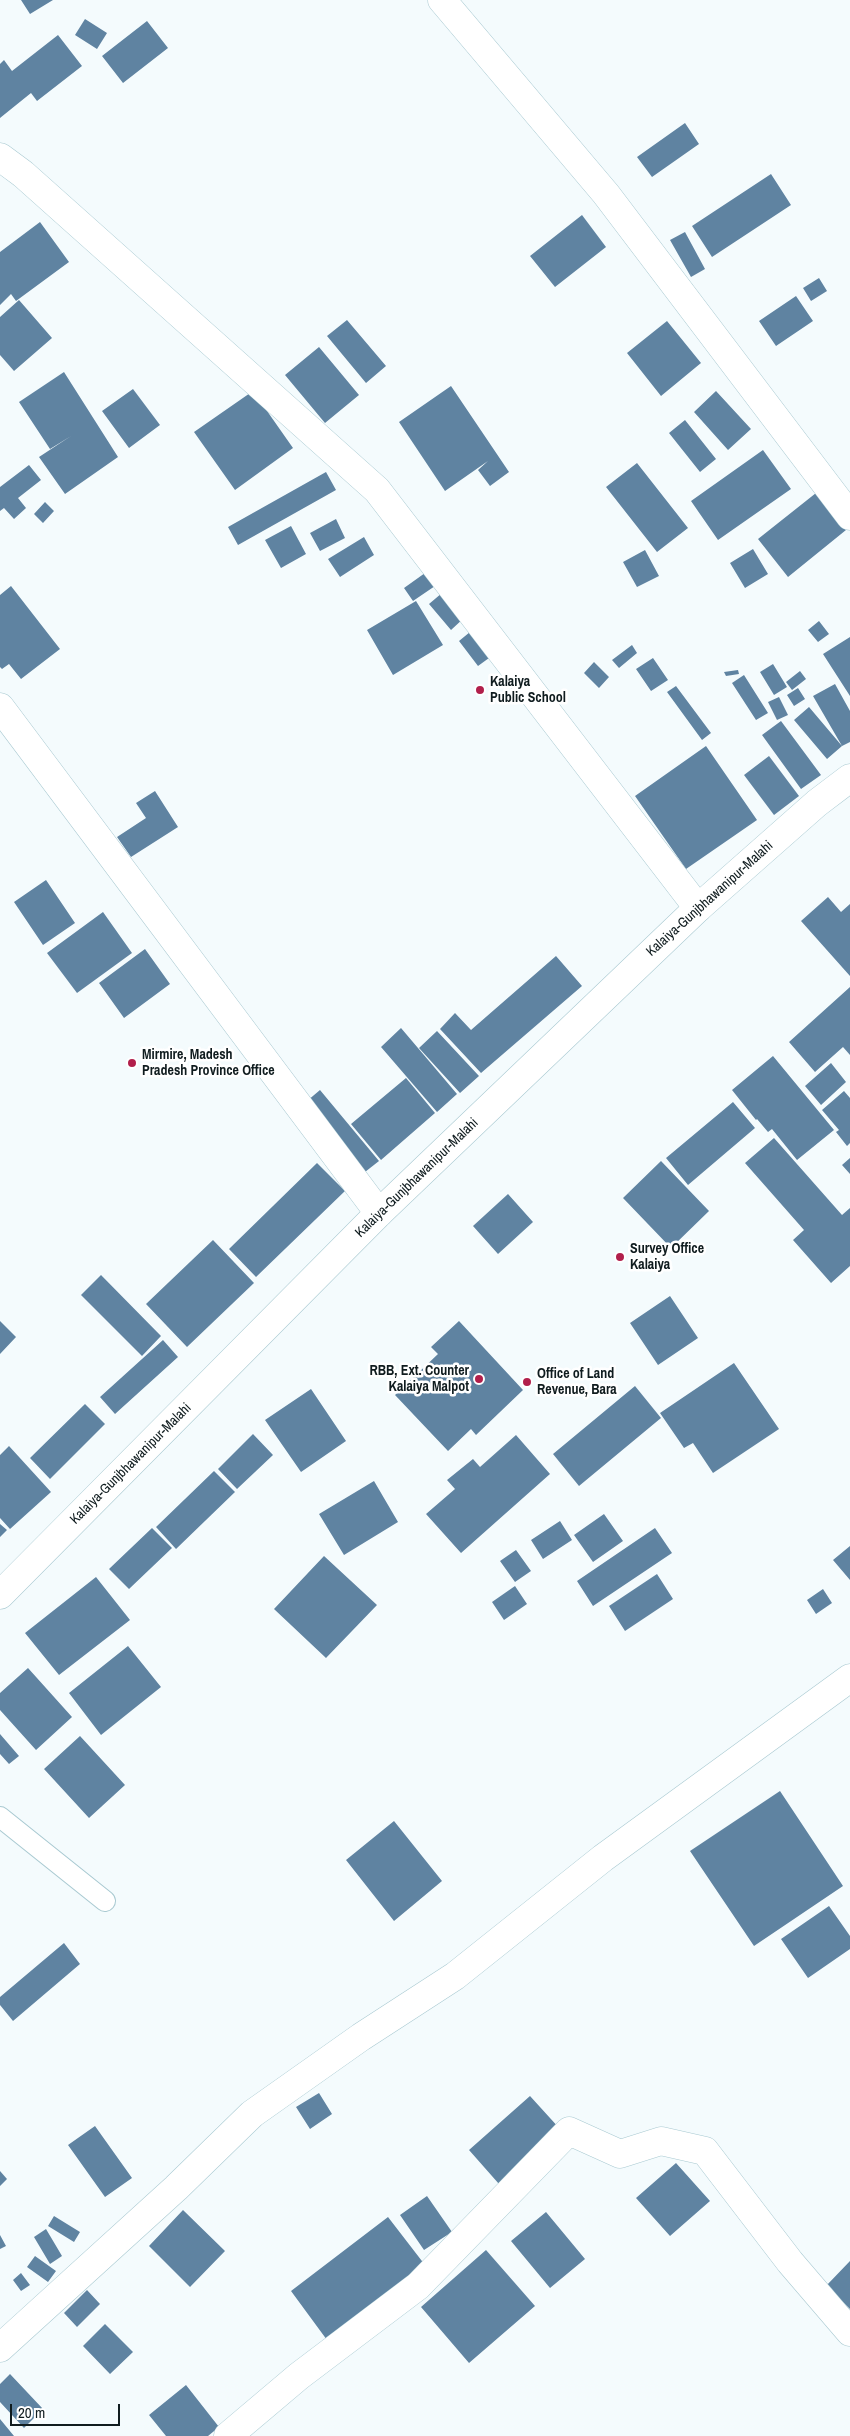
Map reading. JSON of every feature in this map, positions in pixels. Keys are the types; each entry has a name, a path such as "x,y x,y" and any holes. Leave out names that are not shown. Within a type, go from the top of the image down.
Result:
{"street":[{"path":"442,0 606,194 850,516"},
{"path":"0,157 23,174 377,490 698,908"},
{"path":"0,707 378,1213"},
{"name":"Kalaiya-Gunjbhawanipur-Malahi","path":"0,1595 378,1213 698,908 817,803 850,778"},
{"path":"0,2348 176,2188 252,2114 361,2037 454,1976 603,1858 850,1678"},
{"path":"228,2436 299,2376 418,2286 569,2131 620,2154 660,2141 705,2151 790,2262 850,2332"}],"lane":[{"path":"0,1818 105,1901"}],"building":[{"path":"21,0 53,0 30,14"},
{"path":"85,19 107,33 97,49 75,35"},
{"path":"147,21 168,48 123,83 102,56"},
{"path":"58,35 82,66 37,101 31,93 0,118 0,64 4,60 12,71"},
{"path":"685,123 699,144 652,177 637,157"},
{"path":"771,174 791,205 712,257 692,226"},
{"path":"582,215 606,247 555,287 530,256"},
{"path":"40,222 69,262 16,301 11,294 0,305 0,252"},
{"path":"685,232 705,269 691,277 670,240"},
{"path":"819,278 827,291 811,301 803,288"},
{"path":"796,296 813,321 776,346 759,321"},
{"path":"19,300 52,338 14,371 0,355 0,317"},
{"path":"347,320 386,366 366,383 327,336"},
{"path":"667,321 701,363 661,396 627,353"},
{"path":"319,347 359,395 325,423 285,375"},
{"path":"64,372 118,457 65,494 39,457 71,436 50,449 19,402"},
{"path":"451,386 509,472 490,486 478,470 488,461 445,491 399,422"},
{"path":"133,389 160,425 129,448 102,411"},
{"path":"253,391 293,448 235,490 194,432"},
{"path":"716,391 751,429 728,450 694,412"},
{"path":"685,420 716,459 700,472 669,433"},
{"path":"763,450 791,489 718,540 691,501"},
{"path":"637,463 688,528 657,552 606,487"},
{"path":"29,465 41,480 18,498 26,508 14,519 4,508 0,511 0,487"},
{"path":"326,472 336,490 238,545 228,527"},
{"path":"816,493 846,530 788,577 758,539"},
{"path":"45,502 54,511 43,523 34,514"},
{"path":"336,519 345,538 320,551 310,533"},
{"path":"291,526 306,554 281,568 265,540"},
{"path":"364,537 374,555 340,577 328,559"},
{"path":"753,549 768,574 745,588 730,563"},
{"path":"645,550 659,576 637,587 623,562"},
{"path":"425,573 435,586 413,601 404,588"},
{"path":"11,586 60,649 21,679 9,664 2,669 0,667 0,595"},
{"path":"442,593 464,618 451,630 429,604"},
{"path":"416,601 443,645 393,675 367,630"},
{"path":"819,621 829,634 818,642 808,630"},
{"path":"470,632 489,658 478,666 459,641"},
{"path":"850,637 850,696 823,654"},
{"path":"632,645 637,653 619,668 612,660"},
{"path":"653,658 668,680 651,691 636,669"},
{"path":"594,662 609,677 599,688 584,673"},
{"path":"773,664 787,687 774,695 760,672"},
{"path":"738,670 739,674 726,676 724,672"},
{"path":"800,671 806,679 792,690 786,682"},
{"path":"744,675 768,713 756,720 732,683"},
{"path":"835,684 850,711 850,742 842,746 813,696"},
{"path":"676,686 711,733 702,740 667,692"},
{"path":"798,688 805,699 794,706 787,695"},
{"path":"779,697 788,715 777,720 768,702"},
{"path":"809,707 842,746 827,759 794,720"},
{"path":"781,721 821,775 801,789 762,735"},
{"path":"706,746 757,820 686,869 635,796"},
{"path":"769,756 799,796 774,815 744,775"},
{"path":"155,791 178,827 131,857 117,837 146,818 136,803"},
{"path":"46,880 75,923 43,945 14,902"},
{"path":"828,897 841,912 850,904 850,976 801,921"},
{"path":"103,912 132,953 77,993 47,953"},
{"path":"145,949 170,984 124,1018 99,983"},
{"path":"556,956 582,986 481,1073 440,1029 455,1013 471,1030"},
{"path":"850,987 850,1055 843,1047 815,1072 789,1042"},
{"path":"401,1028 457,1094 437,1112 381,1047"},
{"path":"437,1031 479,1076 460,1093 419,1048"},
{"path":"773,1056 834,1130 797,1160 772,1129 768,1132 756,1120 732,1090"},
{"path":"831,1063 846,1082 821,1105 805,1086"},
{"path":"406,1078 435,1113 381,1160 351,1124"},
{"path":"320,1090 379,1161 365,1172 307,1101"},
{"path":"844,1091 850,1098 850,1143 847,1146 836,1132 839,1130 822,1110"},
{"path":"733,1102 755,1128 688,1185 666,1158"},
{"path":"774,1138 842,1215 850,1208 850,1266 831,1283 793,1240 804,1230 745,1163"},
{"path":"850,1158 850,1174 842,1165"},
{"path":"661,1161 709,1211 671,1248 623,1198"},
{"path":"317,1163 345,1191 256,1277 229,1249"},
{"path":"508,1194 533,1222 498,1254 473,1226"},
{"path":"213,1240 254,1283 187,1347 146,1304"},
{"path":"101,1275 161,1336 142,1356 81,1295"},
{"path":"670,1296 698,1338 658,1365 630,1323"},
{"path":"0,1321 16,1337 0,1354"},
{"path":"459,1321 523,1390 476,1435 471,1429 448,1451 395,1395 438,1354 431,1347"},
{"path":"163,1340 178,1357 115,1414 100,1397"},
{"path":"734,1363 779,1429 713,1473 693,1443 684,1448 660,1413"},
{"path":"635,1386 661,1418 579,1486 553,1454"},
{"path":"311,1389 346,1441 301,1472 265,1420"},
{"path":"85,1404 105,1424 50,1479 30,1458"},
{"path":"253,1434 273,1455 237,1489 218,1469"},
{"path":"516,1435 550,1474 461,1553 426,1514 455,1489 447,1480 473,1459 480,1467"},
{"path":"9,1446 51,1492 10,1529 0,1518 0,1455"},
{"path":"214,1471 235,1492 176,1549 156,1527"},
{"path":"374,1481 398,1522 344,1555 319,1514"},
{"path":"604,1514 623,1541 593,1562 574,1535"},
{"path":"560,1521 572,1540 543,1559 531,1540"},
{"path":"0,1524 7,1530 0,1537"},
{"path":"152,1528 172,1548 129,1589 109,1569"},
{"path":"655,1528 672,1553 593,1606 577,1581"},
{"path":"850,1546 850,1580 833,1560"},
{"path":"516,1550 531,1571 515,1582 500,1561"},
{"path":"324,1556 377,1605 326,1658 274,1609"},
{"path":"657,1574 673,1599 625,1631 609,1606"},
{"path":"96,1577 130,1620 59,1675 25,1633"},
{"path":"515,1586 527,1604 504,1620 492,1602"},
{"path":"823,1589 832,1603 816,1614 807,1600"},
{"path":"128,1646 161,1687 101,1735 69,1693"},
{"path":"28,1668 72,1717 36,1750 0,1710 0,1693"},
{"path":"0,1734 19,1756 9,1764 0,1754"},
{"path":"80,1736 125,1785 89,1818 44,1769"},
{"path":"780,1791 843,1886 754,1946 690,1851"},
{"path":"394,1821 442,1881 394,1921 346,1860"},
{"path":"829,1906 850,1936 850,1949 808,1978 781,1939"},
{"path":"64,1943 80,1964 13,2021 0,2005 0,1997"},
{"path":"319,2093 332,2114 310,2129 296,2107"},
{"path":"530,2096 560,2129 499,2184 469,2150"},
{"path":"95,2126 132,2178 105,2197 68,2145"},
{"path":"676,2163 710,2201 670,2236 636,2198"},
{"path":"0,2171 7,2179 0,2186"},
{"path":"427,2196 452,2232 424,2250 400,2215"},
{"path":"183,2210 225,2251 190,2287 149,2246"},
{"path":"546,2212 585,2259 550,2288 511,2241"},
{"path":"54,2216 80,2232 74,2242 48,2226"},
{"path":"388,2217 425,2265 327,2340 291,2291"},
{"path":"46,2229 62,2256 50,2264 34,2237"},
{"path":"0,2235 6,2246 0,2249"},
{"path":"486,2250 535,2306 469,2363 421,2307"},
{"path":"35,2256 56,2271 48,2282 27,2267"},
{"path":"850,2261 850,2309 826,2286"},
{"path":"21,2273 30,2285 21,2291 13,2280"},
{"path":"87,2290 100,2304 77,2327 64,2313"},
{"path":"105,2324 133,2352 110,2374 83,2346"},
{"path":"10,2374 43,2409 24,2428 0,2402 0,2384"},
{"path":"186,2385 219,2427 208,2436 166,2436 149,2415"},
{"path":"0,2419 14,2436 0,2436"}],"place":[{"name":"Kalaiya Public School","path":"480,690"},
{"name":"Mirmire, Madesh Pradesh Province Office","path":"132,1063"},
{"name":"Survey Office Kalaiya","path":"620,1257"},
{"name":"RBB, Ext. Counter Kalaiya Malpot","path":"479,1379"},
{"name":"Office of Land Revenue, Bara","path":"527,1382"}]}
